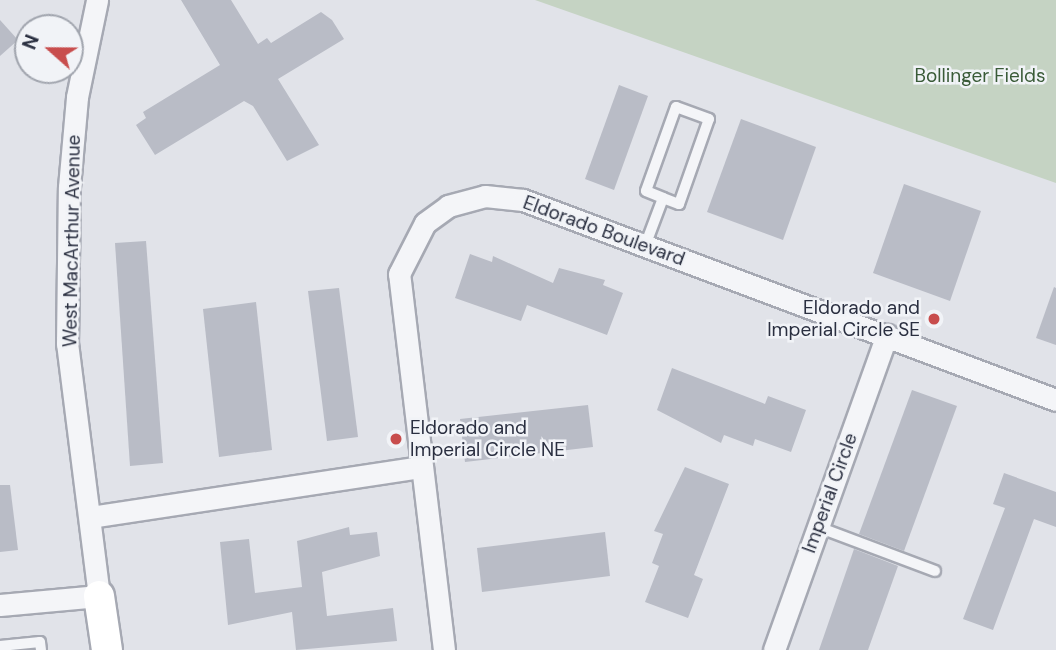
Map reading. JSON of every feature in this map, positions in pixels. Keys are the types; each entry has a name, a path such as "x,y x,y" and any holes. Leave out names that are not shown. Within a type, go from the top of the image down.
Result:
{"street":[{"name":"West MacArthur Avenue","path":"97,0 76,110 67,305 107,650"},
{"name":"Eldorado Boulevard","path":"419,467 400,274 425,223 448,206 485,196 523,200 1056,400"},
{"name":"Imperial Circle","path":"774,650 887,335"},
{"path":"90,517 419,467 444,650"},
{"path":"0,606 99,596"}],"lane":[{"path":"676,107 709,120 679,204 663,198 646,191 676,107"},
{"path":"645,246 663,198"},
{"path":"818,527 935,571"},
{"path":"0,646 40,642 41,650"}],"green space":[{"name":"Bollinger Fields","path":"535,0 1056,0 1056,183"}],"building":[{"path":"181,0 231,0 258,44 267,38 271,43 321,12 332,20 344,39 278,79 319,145 287,161 253,106 244,101 155,155 136,125 146,118 143,112 220,65"},
{"path":"0,20 14,36 14,44 0,56"},
{"path":"619,85 648,96 614,190 585,179"},
{"path":"741,119 816,147 783,240 707,212"},
{"path":"904,184 981,211 950,301 873,273"},
{"path":"146,241 163,463 130,466 115,243"},
{"path":"470,254 492,262 493,256 553,283 559,268 605,280 603,285 623,293 607,335 527,305 521,321 455,298"},
{"path":"1054,287 1056,288 1056,345 1036,338"},
{"path":"339,288 358,437 327,441 308,291"},
{"path":"256,302 272,450 219,457 203,309"},
{"path":"672,368 765,404 768,396 806,410 791,452 755,439 753,446 724,435 721,443 657,410"},
{"path":"912,390 957,406 904,551 859,534"},
{"path":"588,405 593,447 465,462 460,419"},
{"path":"685,467 729,484 694,575 703,579 688,618 645,602 659,566 652,563 663,534 654,531"},
{"path":"1004,473 1056,492 1056,527 1034,519 993,630 963,619 1005,508 993,504"},
{"path":"0,485 10,485 18,550 0,552"},
{"path":"349,527 350,535 377,532 380,556 322,572 327,616 393,608 397,641 296,650 292,612 228,625 220,542 249,539 255,593 302,587 297,541"},
{"path":"605,532 610,576 482,592 477,548"},
{"path":"854,549 898,566 868,650 819,650"}],"place":[{"name":"Eldorado and Imperial Circle SE","path":"934,319"},
{"name":"Eldorado and Imperial Circle NE","path":"396,439"}]}
